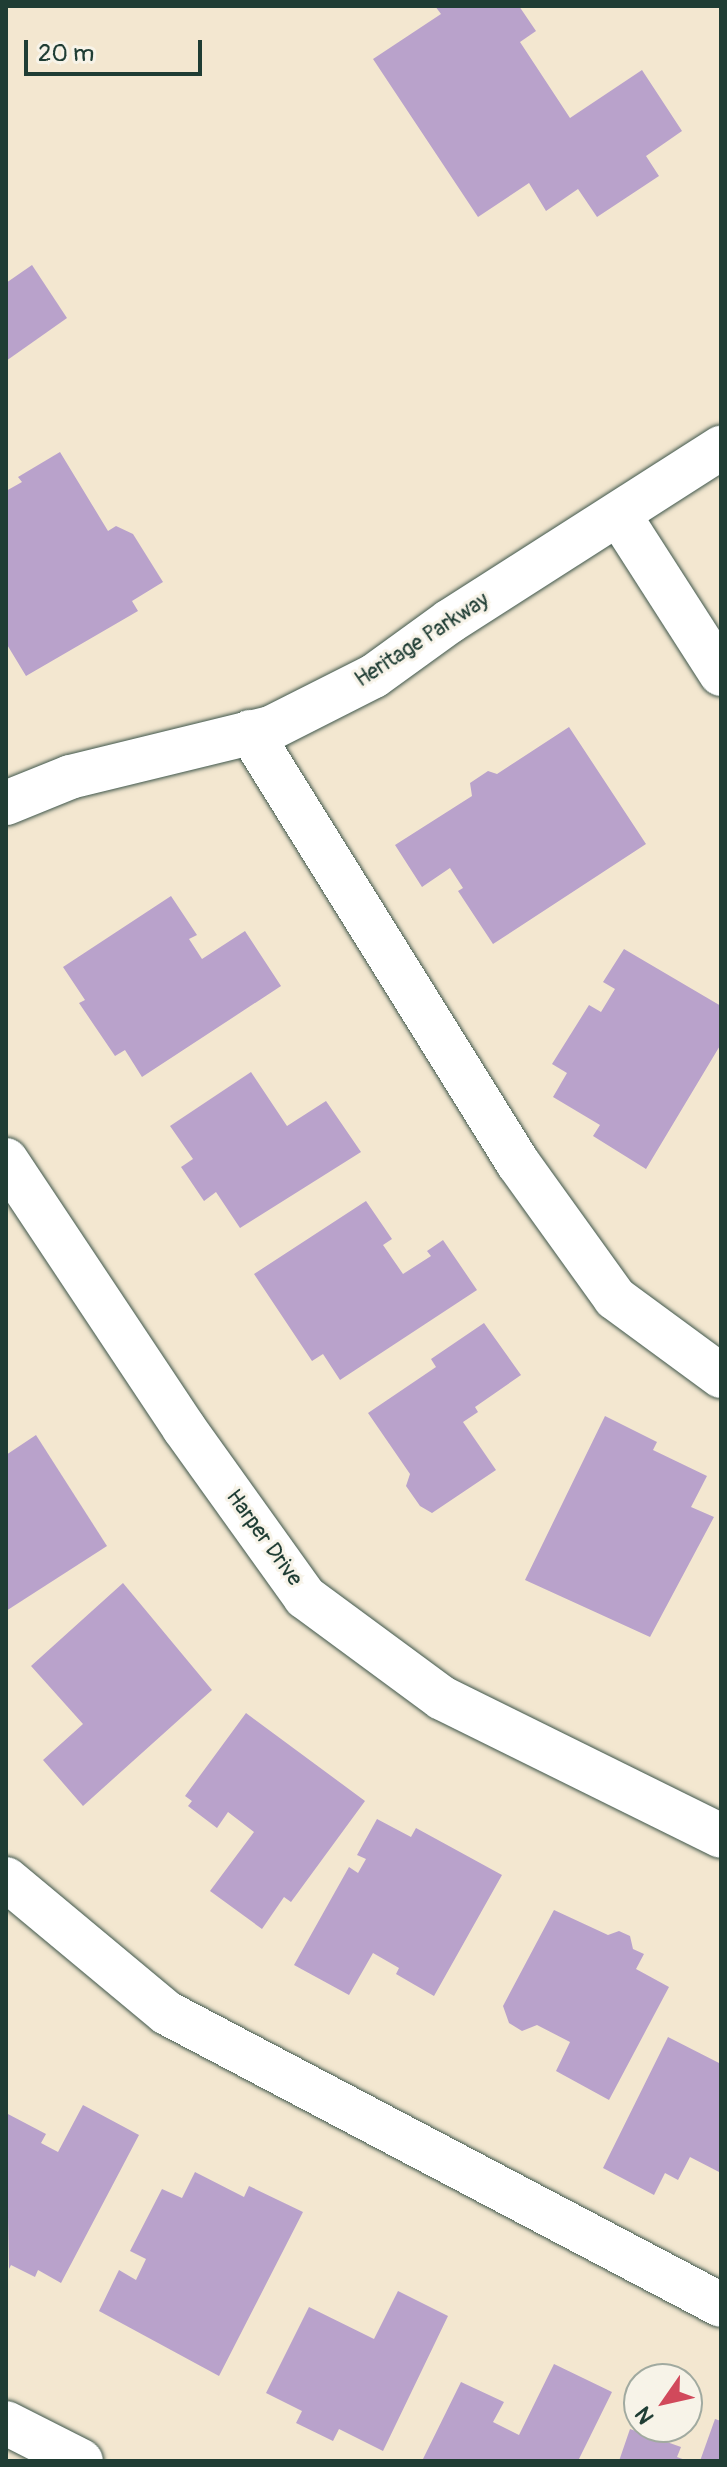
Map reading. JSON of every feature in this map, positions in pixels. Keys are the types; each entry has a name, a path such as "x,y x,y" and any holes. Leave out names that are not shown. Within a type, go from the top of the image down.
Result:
{"street":[{"name":"Heritage Parkway","path":"6,803 70,777 271,728 374,676 450,621 721,448"},
{"path":"619,515 721,674"},
{"path":"250,732 518,1163 615,1298 721,1376"},
{"name":"Harper Drive","path":"6,1160 184,1428 305,1597 442,1698 721,1836"},
{"path":"6,1879 167,2013 721,2305"},
{"path":"6,2423 81,2461"}],"building":[{"path":"435,6 519,6 536,31 520,42 570,118 642,70 682,131 646,156 659,176 597,217 578,189 546,211 529,183 478,217 373,59 441,14"},
{"path":"32,265 67,318 6,361 6,283"},
{"path":"60,452 108,531 116,526 133,534 163,582 132,601 138,611 26,676 6,643 6,491 22,482 18,477"},
{"path":"569,727 646,844 493,944 458,891 463,888 450,868 422,887 395,845 472,796 470,783 488,771 497,774"},
{"path":"171,896 197,935 189,939 202,959 245,931 281,986 142,1077 125,1050 115,1056 79,1003 85,1000 63,967"},
{"path":"624,949 721,1006 721,1044 646,1169 593,1136 600,1125 553,1097 567,1073 552,1064 589,1005 601,1012 615,989 603,982"},
{"path":"251,1072 287,1126 326,1101 361,1152 240,1228 216,1192 204,1201 181,1167 193,1159 170,1126"},
{"path":"366,1201 392,1239 383,1245 403,1274 431,1256 427,1251 443,1240 477,1290 340,1380 323,1354 312,1361 254,1274"},
{"path":"484,1323 521,1375 475,1407 478,1412 463,1422 496,1470 432,1513 420,1506 406,1486 410,1474 368,1413 436,1367 431,1359"},
{"path":"605,1416 657,1442 653,1450 707,1476 691,1507 714,1517 650,1637 525,1580"},
{"path":"36,1435 107,1546 6,1611 6,1455"},
{"path":"123,1583 212,1690 83,1806 43,1760 83,1724 31,1666"},
{"path":"246,1713 365,1801 291,1902 284,1897 262,1929 210,1891 254,1832 228,1812 217,1828 188,1806 192,1801 185,1796"},
{"path":"377,1819 411,1837 416,1828 502,1875 434,1996 396,1974 399,1968 373,1953 349,1995 294,1965 349,1867 358,1873 366,1859 357,1855"},
{"path":"554,1910 608,1935 619,1931 630,1936 633,1949 644,1954 636,1969 669,1987 609,2100 556,2071 570,2042 537,2025 522,2031 509,2023 503,2006"},
{"path":"668,2037 721,2064 721,2173 690,2157 678,2180 665,2173 654,2195 603,2168"},
{"path":"83,2105 139,2135 61,2283 38,2270 35,2277 11,2265 9,2269 6,2113 46,2134 41,2143 58,2152"},
{"path":"195,2172 244,2197 249,2186 303,2212 219,2376 99,2311 119,2270 136,2280 146,2259 130,2251 162,2189 182,2198"},
{"path":"398,2291 448,2316 383,2451 339,2429 333,2441 296,2423 302,2411 266,2393 309,2307 374,2339"},
{"path":"554,2364 612,2392 578,2461 422,2461 461,2382 504,2402 493,2422 519,2435"},
{"path":"715,2419 721,2421 721,2461 700,2461"},
{"path":"625,2443 670,2443 681,2447 677,2457 688,2461 619,2461"}]}
